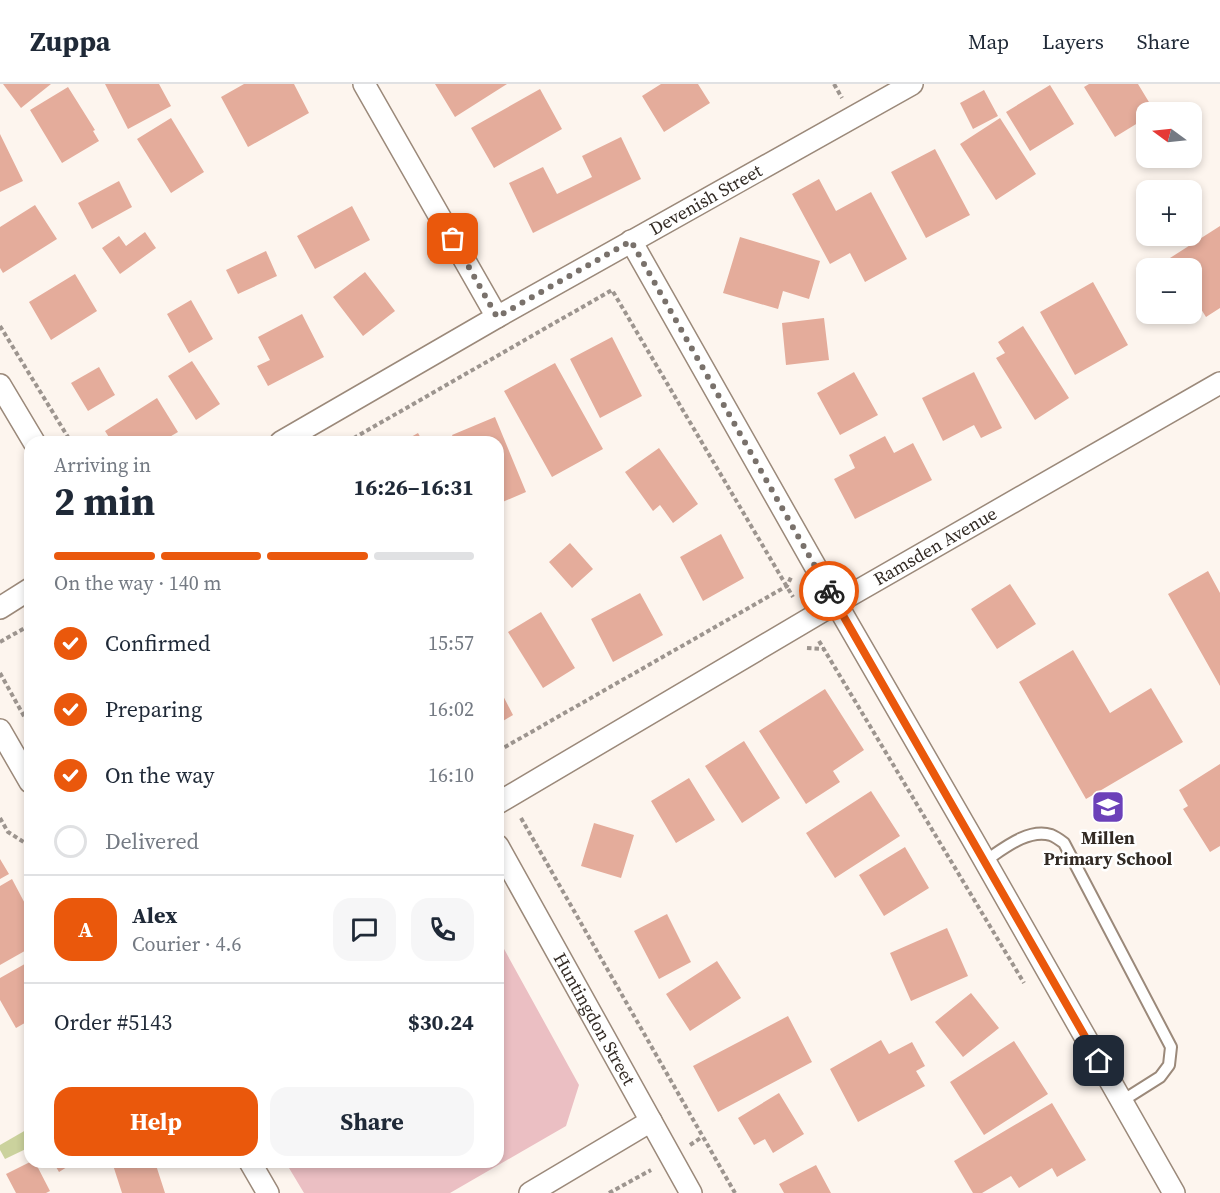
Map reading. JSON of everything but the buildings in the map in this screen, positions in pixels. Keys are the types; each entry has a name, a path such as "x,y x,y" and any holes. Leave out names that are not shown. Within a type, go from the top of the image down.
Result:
{"street":[{"path":"364,84 497,317"},
{"name":"Devenish Street","path":"291,436 891,89 912,84"},
{"path":"631,241 1174,1193"},
{"name":"Ramsden Avenue","path":"504,799 836,603 1220,383"},
{"path":"0,385 30,436"},
{"path":"0,608 24,593"},
{"path":"0,730 24,772"},
{"name":"Huntingdon Street","path":"504,857 691,1193"},
{"path":"530,1193 651,1120"},
{"path":"253,1168 268,1193"}],"lane":[{"path":"985,861 1015,842 1036,834 1051,835 1064,843 1171,1047 1169,1065 1160,1077 1122,1101"}],"path":[{"path":"356,436 612,290 793,597"},
{"path":"0,326 67,436"},
{"path":"504,748 787,586 793,574"},
{"path":"0,642 24,628"},
{"path":"819,641 1027,988"},
{"path":"0,673 24,715"},
{"path":"0,818 8,832 24,842"},
{"path":"521,818 735,1193"}],"shaded area":[{"path":"504,949 579,1085 566,1126 504,1162"},
{"path":"24,1131 24,1150 5,1159 0,1145"},
{"path":"289,1168 493,1168 450,1193 304,1193"}],"way so far":[{"path":"453,239 497,317 631,241 829,591"}],"place":[{"name":"Millen Primary School","path":"1108,807"}],"route":[{"path":"829,591 1099,1061"}]}
